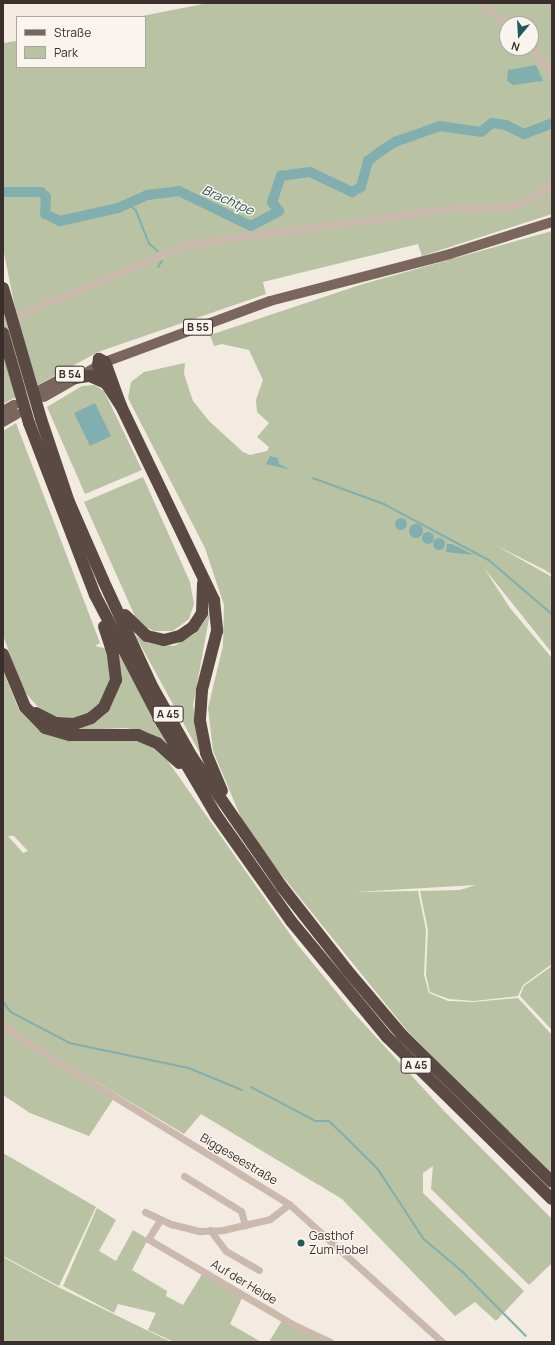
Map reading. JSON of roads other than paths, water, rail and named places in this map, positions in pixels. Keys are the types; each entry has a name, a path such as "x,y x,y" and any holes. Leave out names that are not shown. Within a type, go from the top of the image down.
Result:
{"highway":[{"name":"A 45","path":"3,288 35,421 103,580 161,702 192,757 247,840 402,1035 552,1182"},
{"name":"A 45","path":"3,333 95,595 190,773 291,921 387,1037 552,1199"},
{"path":"101,362 106,383 121,406"},
{"path":"101,362 214,600 217,623 202,690 201,732 214,774 247,840"},
{"path":"75,378 90,376 106,383"},
{"path":"103,580 137,630 164,640 185,634 200,618 204,602 201,572"},
{"path":"17,691 34,712 56,723 80,723 104,707 113,692 115,666 95,595"},
{"path":"3,654 17,691 31,717 51,731 70,736 138,735 162,746 190,773"}],"main road":[{"name":"B 55","path":"75,378 101,362 144,343 250,307 450,254 552,222"},
{"name":"B 54","path":"75,378 42,394 101,362"},
{"path":"3,412 16,409 3,422"}],"street":[{"path":"482,3 499,18"},
{"path":"537,56 552,74"},
{"path":"3,322 189,244 462,207 507,208 532,198 552,184"},
{"name":"Biggeseestraße","path":"3,1024 24,1041 289,1204 442,1342"},
{"path":"184,1176 241,1212 245,1225"},
{"path":"145,1212 160,1220 210,1230 245,1225 277,1216 289,1204"},
{"name":"Auf der Heide","path":"160,1220 148,1239 294,1325 330,1342"},
{"path":"210,1230 226,1251 259,1270"}],"water":[{"path":"536,65 543,81 513,85 507,81 508,70"},
{"path":"95,403 111,436 90,446 74,413"},
{"path":"270,456 278,458 279,464 291,470 266,464"},
{"path":"401,518 405,520 407,524 405,528 401,530 397,528 395,524 397,520"},
{"path":"413,524 419,524 423,528 423,534 419,538 413,538 409,534 409,528"},
{"path":"428,532 432,534 434,538 432,542 428,544 424,542 422,538 424,534"},
{"path":"437,538 441,538 445,544 441,550 437,550 433,546 433,542"},
{"path":"447,544 452,544 474,555 446,552"}],"waterway":[{"name":"Brachtpe","path":"3,192 41,192 46,197 45,214 60,221 118,208 147,195 179,191 251,226 279,211 272,202 281,176 310,172 352,192 361,187 368,161 381,151 395,142 440,126 481,132 492,123 506,125 524,134 552,123"},
{"path":"128,204 136,210 149,243 158,251"},
{"path":"158,267 162,261"},
{"path":"313,478 384,504 489,560 552,614"},
{"path":"3,1001 11,1012 70,1043 189,1068 242,1090"},
{"path":"251,1087 316,1121 329,1121 378,1169 424,1239 462,1271 526,1336"}],"place":[{"name":"Gasthof Zum Hobel","path":"301,1243"}]}
